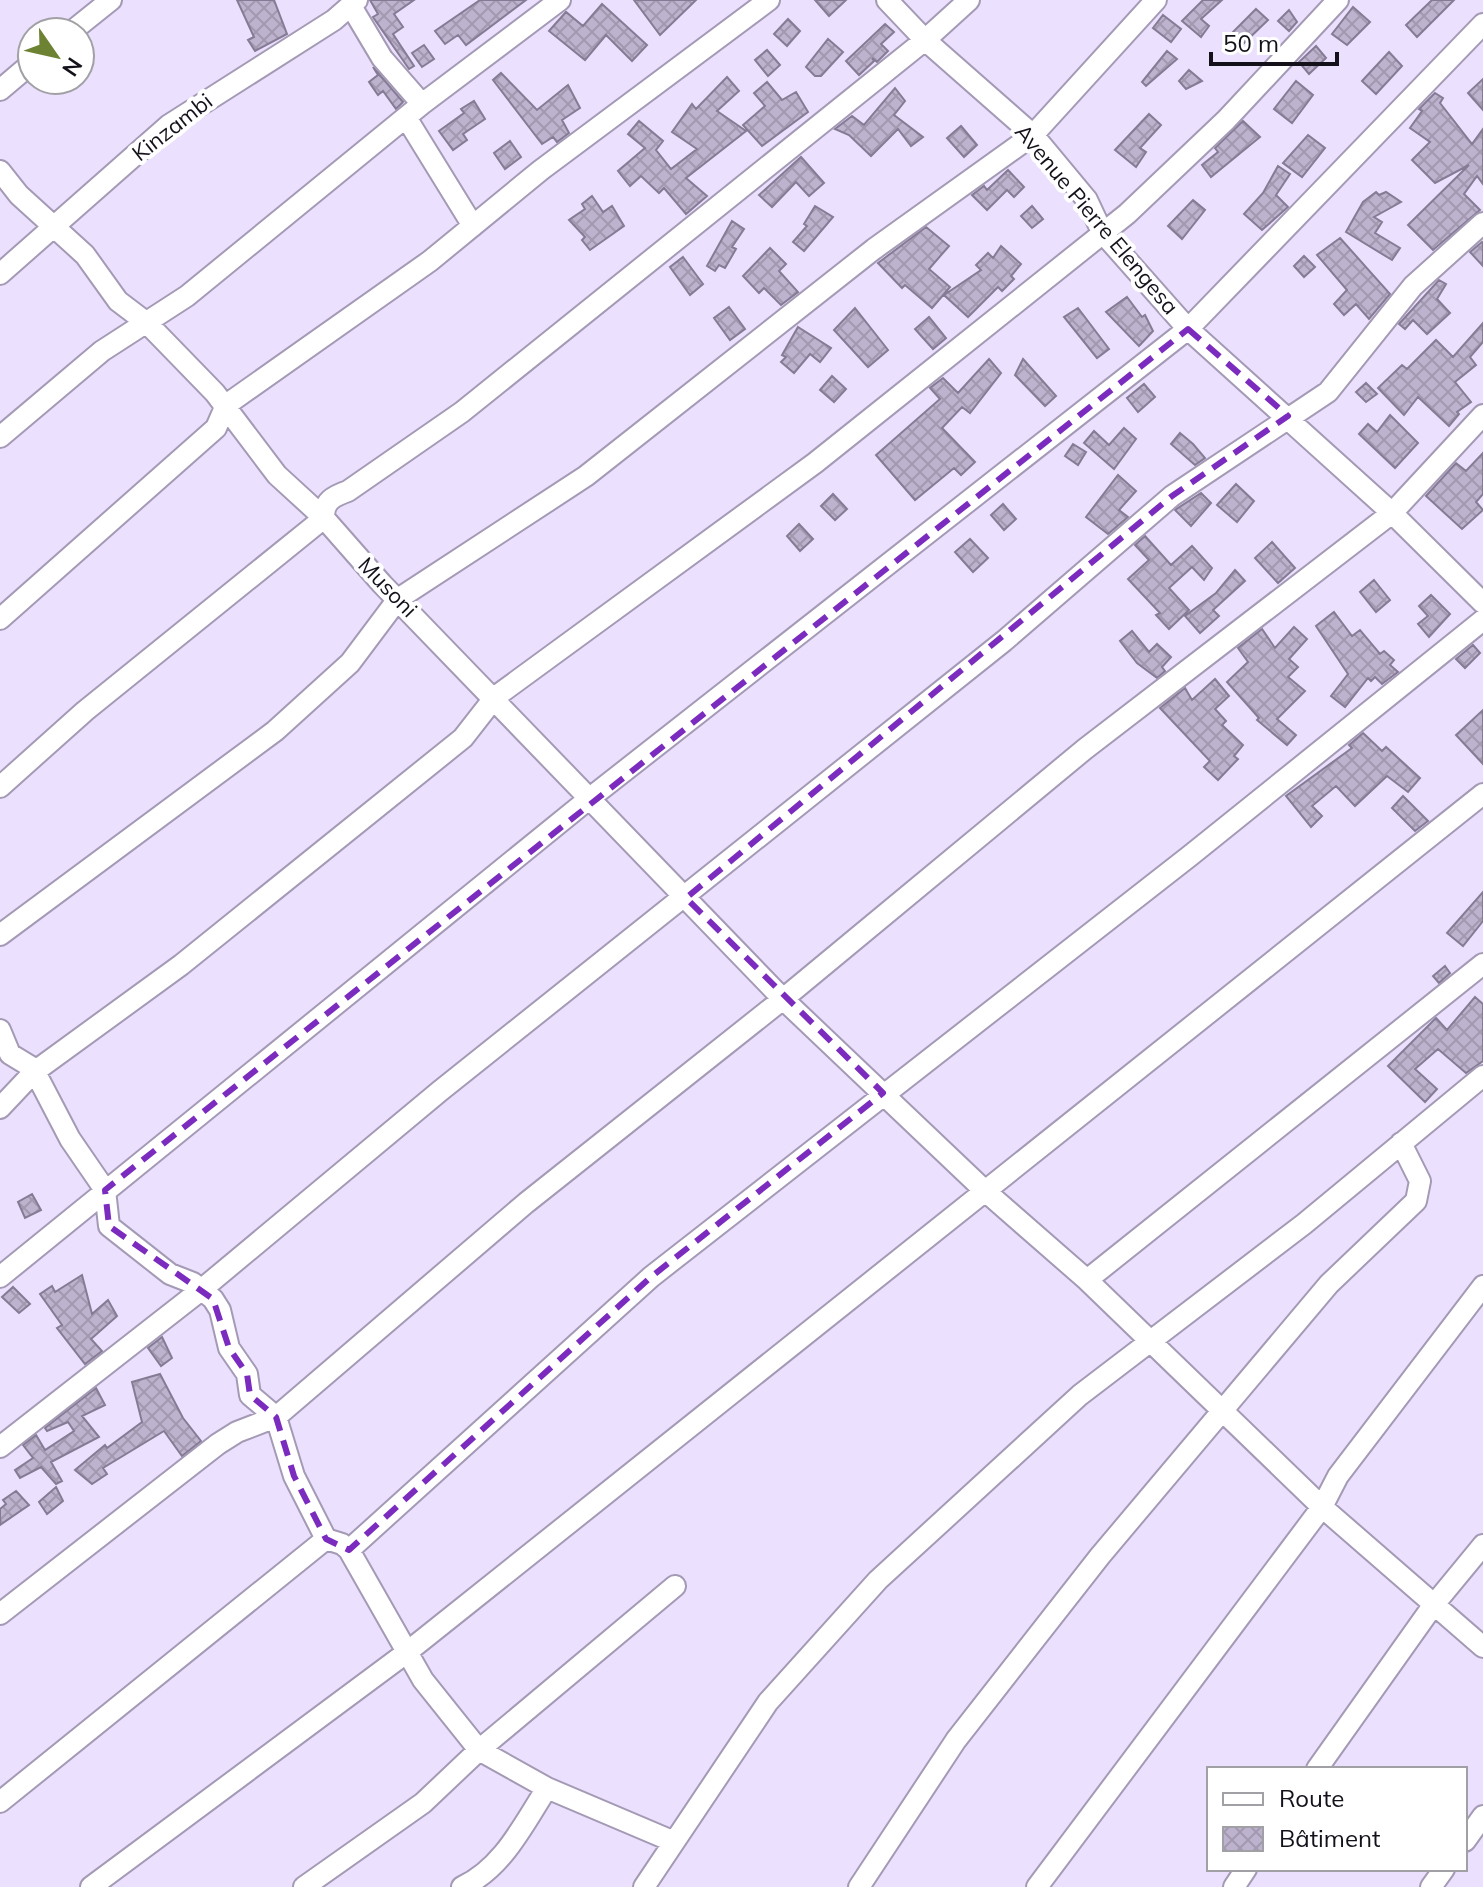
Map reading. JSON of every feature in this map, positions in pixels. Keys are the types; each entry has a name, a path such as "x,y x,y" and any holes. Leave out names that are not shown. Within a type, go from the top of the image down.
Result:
{"street":[{"path":"91,16 111,0"},
{"path":"0,437 102,351 187,296 422,104 560,0"},
{"path":"0,619 216,428 226,405 430,261 541,170 769,0"},
{"name":"Avenue Pierre Elengesa","path":"887,0 925,40 1033,135 1087,200 1102,232 1188,329 1288,416 1483,603"},
{"path":"0,787 85,711 324,518 323,509 329,501 462,412 925,40 969,0"},
{"path":"0,935 275,731 350,663 398,599 586,476 874,249 1033,135 1156,0"},
{"path":"0,1108 34,1072 181,965 463,738 495,697 815,463 1127,214 1226,120 1338,0"},
{"path":"354,3 382,58 422,104"},
{"name":"Kinzambi","path":"0,274 169,125 206,98 334,20 354,3"},
{"path":"0,1277 350,996 590,798 1188,329 1483,24"},
{"path":"0,90 16,76"},
{"path":"407,119 473,226"},
{"name":"Musoni","path":"0,171 19,195 85,255 118,301 147,323 226,405 277,475 324,518 783,999 984,1190 1087,1280 1322,1507 1432,1607 1483,1647"},
{"path":"0,1447 201,1290 440,1091 686,898 876,741 1004,641 1172,496 1328,392 1413,286 1483,223"},
{"path":"0,1614 218,1444 237,1432 276,1417 538,1193 783,999 1085,749 1392,513 1483,415"},
{"path":"349,1550 651,1277 1191,855 1483,620"},
{"path":"91,1887 406,1653 1483,794"},
{"path":"1087,1280 1483,964"},
{"path":"0,1030 10,1054 31,1066 70,1139 105,1190 109,1226 170,1274 213,1299 220,1310 229,1348 247,1374 250,1395 276,1417 294,1476 326,1539 349,1550 406,1653 442,1709 479,1750 547,1788 672,1841"},
{"path":"644,1887 768,1702 839,1620 1080,1395 1304,1224 1483,1076"},
{"path":"859,1887 956,1740 1009,1668 1329,1284 1416,1201 1420,1181 1401,1143"},
{"path":"1037,1887 1322,1507 1338,1476 1483,1286"},
{"path":"0,1802 326,1539"},
{"path":"1318,1767 1432,1607 1483,1545"},
{"path":"304,1887 423,1803 479,1750 675,1586"},
{"path":"462,1887 486,1873 501,1857 547,1788"},
{"path":"1467,1838 1483,1816"}],"highlighted area":[{"path":"1188,329 1288,416 1172,496 686,898 883,1093 651,1277 349,1550 326,1539 294,1476 276,1417 250,1395 247,1374 229,1348 213,1299 109,1226 105,1190"}],"building":[{"path":"237,0 274,0 287,34 255,51 248,40 254,37"},
{"path":"370,0 414,0 394,14 403,27 393,34 414,66 409,69 373,17 378,14"},
{"path":"480,0 526,0 466,45 458,35 445,44 435,31"},
{"path":"634,0 696,0 660,35"},
{"path":"815,0 846,0 829,16"},
{"path":"1203,0 1222,0 1201,19 1209,26 1201,37 1182,21"},
{"path":"1432,0 1454,0 1417,37 1406,25"},
{"path":"602,4 647,45 632,61 606,35 585,60 549,31 566,12 583,26"},
{"path":"1353,7 1370,22 1347,45 1332,34"},
{"path":"1256,9 1268,20 1243,44 1232,33"},
{"path":"1289,10 1297,22 1289,31 1278,21"},
{"path":"1163,15 1181,29 1171,42 1153,28"},
{"path":"788,19 800,31 787,46 774,34"},
{"path":"885,24 894,32 881,44 888,51 877,62 872,58 874,61 859,75 846,61"},
{"path":"828,39 843,52 821,76 815,76 806,67"},
{"path":"424,45 434,59 422,67 412,53"},
{"path":"1316,46 1326,58 1309,74 1299,62"},
{"path":"767,50 780,65 768,76 755,60"},
{"path":"1167,51 1177,59 1146,86 1142,82"},
{"path":"1389,52 1402,66 1376,94 1362,81"},
{"path":"373,67 403,102 396,109 383,91 378,95 369,82 378,75"},
{"path":"1189,70 1202,81 1186,89 1179,81"},
{"path":"501,73 537,110 568,85 580,108 562,120 569,133 557,142 553,137 542,144 493,80"},
{"path":"727,77 739,91 717,111 746,131 686,178 707,196 686,214 664,188 659,193 641,176 630,186 618,171 645,148 628,134 639,121 663,141 656,150 671,169 697,149 672,132 692,104 696,109"},
{"path":"1483,79 1483,110 1468,93"},
{"path":"1296,81 1313,95 1292,123 1274,109"},
{"path":"767,82 782,100 796,92 808,112 762,146 743,125 765,106 754,93"},
{"path":"895,88 905,101 894,115 923,137 911,146 898,129 871,156 849,135 835,129 852,116 864,125"},
{"path":"1435,93 1443,98 1440,103 1472,144 1483,129 1483,184 1477,176 1464,194 1480,210 1433,250 1408,225 1469,165 1435,183 1412,160 1430,142 1410,128 1422,111 1419,109"},
{"path":"474,101 485,119 463,134 467,140 453,150 439,131 464,113 461,109"},
{"path":"1149,114 1161,125 1140,148 1146,152 1136,167 1115,150"},
{"path":"1243,121 1260,137 1211,177 1202,165 1218,152 1215,148"},
{"path":"961,126 977,145 964,157 947,138"},
{"path":"1308,135 1325,148 1302,177 1283,163"},
{"path":"510,141 521,157 505,169 494,153"},
{"path":"801,157 824,183 809,196 796,182 772,207 759,195"},
{"path":"1278,166 1290,174 1276,195 1288,207 1262,230 1244,214 1263,193"},
{"path":"1008,170 1024,187 1014,197 1007,190 987,210 972,195 984,186 987,190"},
{"path":"1376,192 1379,195 1386,192 1401,202 1374,217 1382,222 1375,233 1400,248 1392,260 1346,232 1363,202"},
{"path":"592,196 603,212 612,206 624,226 590,250 582,240 585,237 569,220 585,209 582,204"},
{"path":"1193,200 1205,210 1182,239 1168,226"},
{"path":"815,206 833,217 804,251 793,242 807,226 804,224"},
{"path":"1032,206 1043,219 1032,228 1021,216"},
{"path":"732,221 744,229 732,247 736,249 725,268 719,265 715,271 707,266"},
{"path":"926,227 949,246 929,269 950,287 932,308 905,285 902,288 878,263"},
{"path":"1340,238 1390,294 1369,319 1356,304 1344,315 1334,304 1347,290 1317,255"},
{"path":"1483,243 1483,266 1470,252"},
{"path":"1001,246 1021,264 1011,276 1014,279 1002,291 998,287 968,317 944,295 981,270 976,265 988,253 993,258"},
{"path":"770,248 786,264 779,271 798,292 781,305 764,288 759,293 743,276"},
{"path":"1304,256 1315,267 1304,277 1294,266"},
{"path":"683,257 703,284 690,295 670,267"},
{"path":"1439,280 1446,284 1437,299 1450,313 1427,334 1413,320 1405,329 1399,324"},
{"path":"1127,297 1142,317 1145,315 1153,331 1139,346 1106,312"},
{"path":"729,307 745,329 730,340 714,318"},
{"path":"855,308 888,350 868,367 834,330"},
{"path":"1078,308 1109,349 1097,358 1064,317"},
{"path":"929,317 946,338 933,349 915,329"},
{"path":"1483,323 1483,342 1470,357 1476,365 1455,382 1471,402 1457,412 1459,414 1449,426 1418,397 1404,415 1378,388 1402,365 1407,369 1436,340 1453,357"},
{"path":"798,327 831,348 820,362 810,354 794,373 781,362"},
{"path":"989,359 1001,373 970,413 962,407 942,428 975,462 961,475 954,468 915,500 876,455 940,399 930,388 943,378 958,393"},
{"path":"1023,359 1056,396 1045,406 1015,375"},
{"path":"832,376 846,389 834,402 820,390"},
{"path":"1366,383 1377,394 1366,402 1356,392"},
{"path":"1144,384 1155,397 1138,412 1127,398"},
{"path":"1390,415 1418,443 1395,468 1359,434 1368,424 1377,432"},
{"path":"1124,428 1136,439 1114,469 1084,443 1094,431 1109,445"},
{"path":"1180,433 1205,458 1195,465 1171,444"},
{"path":"1073,444 1086,452 1078,465 1065,456"},
{"path":"1483,453 1483,494 1476,502 1483,510 1462,529 1426,496 1456,463 1466,471"},
{"path":"1118,475 1136,491 1119,510 1128,517 1108,534 1086,517"},
{"path":"1236,484 1254,501 1237,522 1217,505"},
{"path":"1201,493 1211,503 1191,526 1175,510"},
{"path":"833,494 847,509 835,520 821,506"},
{"path":"1003,504 1016,519 1004,530 991,515"},
{"path":"799,524 813,539 800,551 787,536"},
{"path":"1145,536 1171,565 1192,546 1212,568 1204,580 1192,567 1169,588 1189,610 1169,629 1156,615 1160,613 1128,579 1149,560 1135,545"},
{"path":"970,539 988,558 973,572 955,552"},
{"path":"1272,542 1295,568 1278,583 1255,558"},
{"path":"1235,570 1245,581 1213,610 1219,616 1200,633 1185,616 1216,593"},
{"path":"1374,580 1390,600 1376,612 1360,592"},
{"path":"1431,595 1450,614 1429,637 1418,624 1428,616 1419,606"},
{"path":"1334,612 1352,636 1360,630 1380,654 1384,651 1394,660 1390,665 1398,672 1382,684 1375,677 1371,681 1368,678 1345,707 1331,696 1348,674 1316,626"},
{"path":"1294,627 1307,639 1289,659 1298,667 1288,677 1305,691 1277,719 1296,735 1287,745 1257,720 1259,718 1227,682 1248,662 1238,648 1262,629 1275,648"},
{"path":"1132,631 1149,652 1157,644 1171,657 1162,667 1165,671 1157,678 1137,663 1120,641"},
{"path":"1473,645 1480,653 1465,668 1456,659"},
{"path":"1215,679 1229,696 1215,709 1226,721 1222,725 1243,745 1234,756 1238,759 1218,780 1204,767 1210,761 1160,708 1185,688 1192,700"},
{"path":"1483,710 1483,764 1456,735"},
{"path":"1363,733 1382,751 1386,747 1420,778 1408,792 1387,776 1355,806 1336,786 1312,806 1322,816 1311,827 1286,796 1352,748 1349,745"},
{"path":"1403,796 1428,821 1415,831 1392,808"},
{"path":"1483,892 1483,921 1463,946 1447,933"},
{"path":"1445,966 1450,973 1439,983 1433,976"},
{"path":"1475,997 1483,1004 1483,1061 1466,1073 1438,1049 1415,1069 1437,1089 1425,1102 1388,1066 1436,1018 1447,1030"},
{"path":"32,1194 41,1210 25,1218 18,1202"},
{"path":"82,1275 92,1314 108,1300 117,1316 91,1339 102,1351 85,1364 57,1328 62,1325 40,1294 52,1286 55,1292"},
{"path":"13,1287 30,1304 19,1313 2,1297"},
{"path":"162,1337 172,1358 161,1366 148,1348"},
{"path":"160,1374 183,1418 201,1441 182,1456 164,1431 103,1468 107,1474 92,1484 75,1470 105,1445 107,1448 142,1422 132,1382"},
{"path":"96,1388 105,1405 82,1416 99,1437 51,1462 62,1481 56,1484 41,1467 20,1478 15,1470 33,1458 23,1445 36,1435 45,1450 74,1431 68,1422 47,1431 45,1428"},
{"path":"56,1487 63,1501 47,1514 39,1502"},
{"path":"16,1491 29,1505 0,1525 0,1509 6,1504 3,1500"}]}
